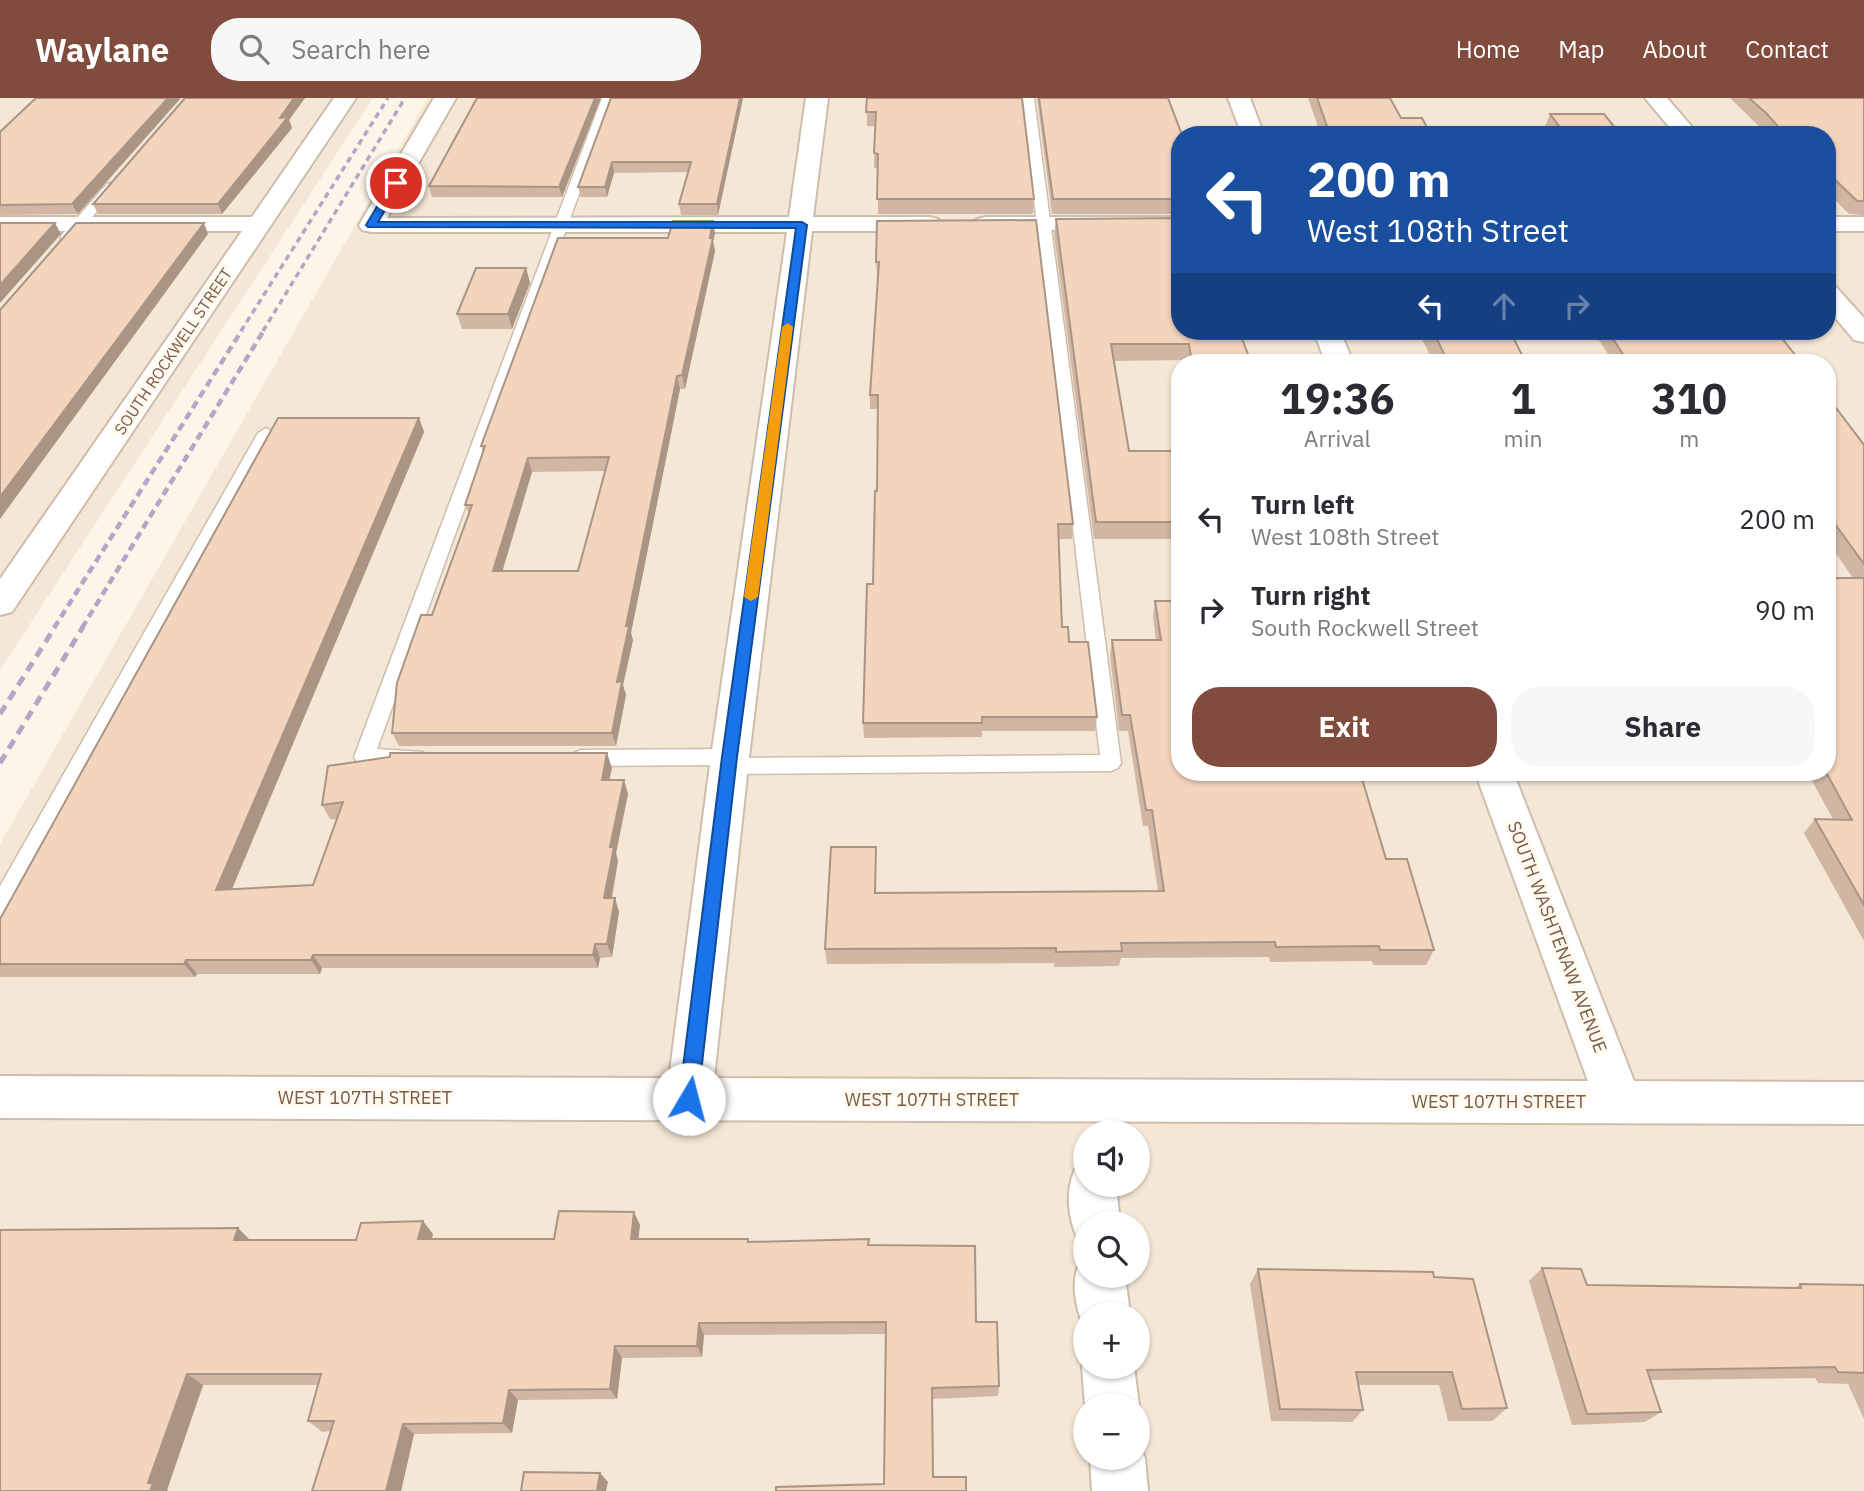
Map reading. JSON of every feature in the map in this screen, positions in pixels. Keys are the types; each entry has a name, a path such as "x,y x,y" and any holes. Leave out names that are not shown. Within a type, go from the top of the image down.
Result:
{"street":[{"name":"SOUTH ROCKWELL STREET","path":"0,604 345,98"},
{"path":"445,98 371,225 1171,224"},
{"path":"689,1099 729,762 817,98"},
{"path":"1239,98 1250,126"},
{"path":"1656,98 1680,126"},
{"path":"0,224 259,224"},
{"path":"1836,224 1864,224"},
{"path":"1836,302 1864,334"},
{"name":"SOUTH WASHTENAW AVENUE","path":"1497,781 1619,1102"},
{"name":"WEST 107TH STREET","path":"0,1097 689,1099 1085,1116 1619,1102 1864,1103"},
{"path":"1118,1470 1120,1491"}],"lane":[{"path":"434,757 364,757 608,98"},
{"path":"558,758 729,762 1111,763 1028,98"},
{"path":"53,254 122,175"},
{"path":"0,907 266,433"}],"shaded area":[{"path":"0,98 373,98 0,670"},
{"path":"428,98 1864,98 1864,1491 0,1491 0,844"}],"building":[{"path":"36,98 168,98 72,204 0,205 0,132"},
{"path":"185,98 294,98 280,118 288,117 218,204 93,204"},
{"path":"477,98 595,98 559,187 429,186"},
{"path":"611,98 740,98 717,204 679,204 691,162 612,162 605,187 578,187"},
{"path":"867,98 1022,98 1034,199 877,199 878,154 874,153 876,112 866,112"},
{"path":"1039,98 1168,98 1179,126 1171,126 1171,199 1053,199"},
{"path":"1317,98 1390,98 1401,118 1422,118 1426,126 1327,126"},
{"path":"1749,98 1864,98 1864,201 1857,201 1836,181 1836,126 1778,126"},
{"path":"1550,114 1604,114 1614,126 1559,126"},
{"path":"1171,218 1171,340 1242,340 1248,354 1191,354 1189,344 1111,344 1129,451 1171,451 1171,522 1096,522 1056,219"},
{"path":"1036,220 1073,524 1058,524 1062,627 1068,627 1069,642 1088,642 1097,717 982,717 982,723 863,723 867,584 873,584 877,491 878,395 870,395 879,262 876,262 877,221"},
{"path":"673,221 713,221 710,238 713,238 682,375 677,376 626,626 629,626 617,682 622,681 612,733 392,733 397,683 421,615 432,615 472,505 465,505 485,446 481,446 558,238 668,238","holes":["609,457 578,571 493,571 528,458"]},
{"path":"0,223 55,223 0,285"},
{"path":"76,223 204,223 0,497 0,310"},
{"path":"476,268 526,268 508,314 457,314"},
{"path":"1437,340 1514,340 1522,354 1444,354"},
{"path":"1614,340 1783,340 1795,354 1623,354"},
{"path":"1836,408 1864,445 1864,564 1836,525"},
{"path":"278,418 419,418 216,890 313,885 343,802 322,805 328,766 390,757 390,753 607,753 602,780 624,780 610,847 614,847 604,898 615,898 607,944 595,944 593,955 313,955 311,960 186,960 184,964 0,964 0,919"},
{"path":"1836,578 1864,578 1864,905 1815,819 1852,820 1831,781 1836,781"},
{"path":"1155,601 1171,601 1171,781 1363,781 1386,859 1407,859 1434,950 1380,950 1379,946 1276,947 1275,942 1121,943 1122,951 1056,952 1056,948 825,949 831,847 876,847 875,893 1164,891 1152,810 1146,810 1130,715 1122,715 1112,640 1161,640"},
{"path":"559,1211 634,1212 631,1239 748,1239 748,1242 869,1239 868,1245 975,1246 976,1322 997,1322 999,1386 932,1388 933,1477 966,1477 966,1491 776,1491 776,1487 884,1484 886,1322 699,1323 697,1346 615,1346 610,1389 509,1390 503,1423 403,1424 386,1491 312,1491 334,1421 308,1421 321,1374 187,1374 148,1483 153,1483 150,1491 0,1491 0,1230 238,1228 234,1240 356,1240 361,1223 423,1221 418,1239 554,1239"},
{"path":"1542,1268 1581,1269 1587,1285 1801,1288 1800,1284 1864,1285 1864,1373 1838,1372 1835,1367 1647,1370 1661,1412 1587,1414"},
{"path":"1258,1269 1433,1272 1434,1277 1473,1279 1507,1408 1462,1409 1452,1372 1356,1372 1363,1410 1280,1409"},
{"path":"524,1472 600,1473 597,1491 521,1491"}],"railway":[{"path":"241,331 388,98"},
{"path":"263,331 405,98"},
{"path":"54,628 242,330"},
{"path":"82,628 264,330"},
{"path":"0,714 55,627"},
{"path":"0,763 83,627"}],"slow traffic":[{"path":"751,597 788,327"}],"route":[{"path":"396,183 371,225 802,225 730,757 689,1099"}]}
